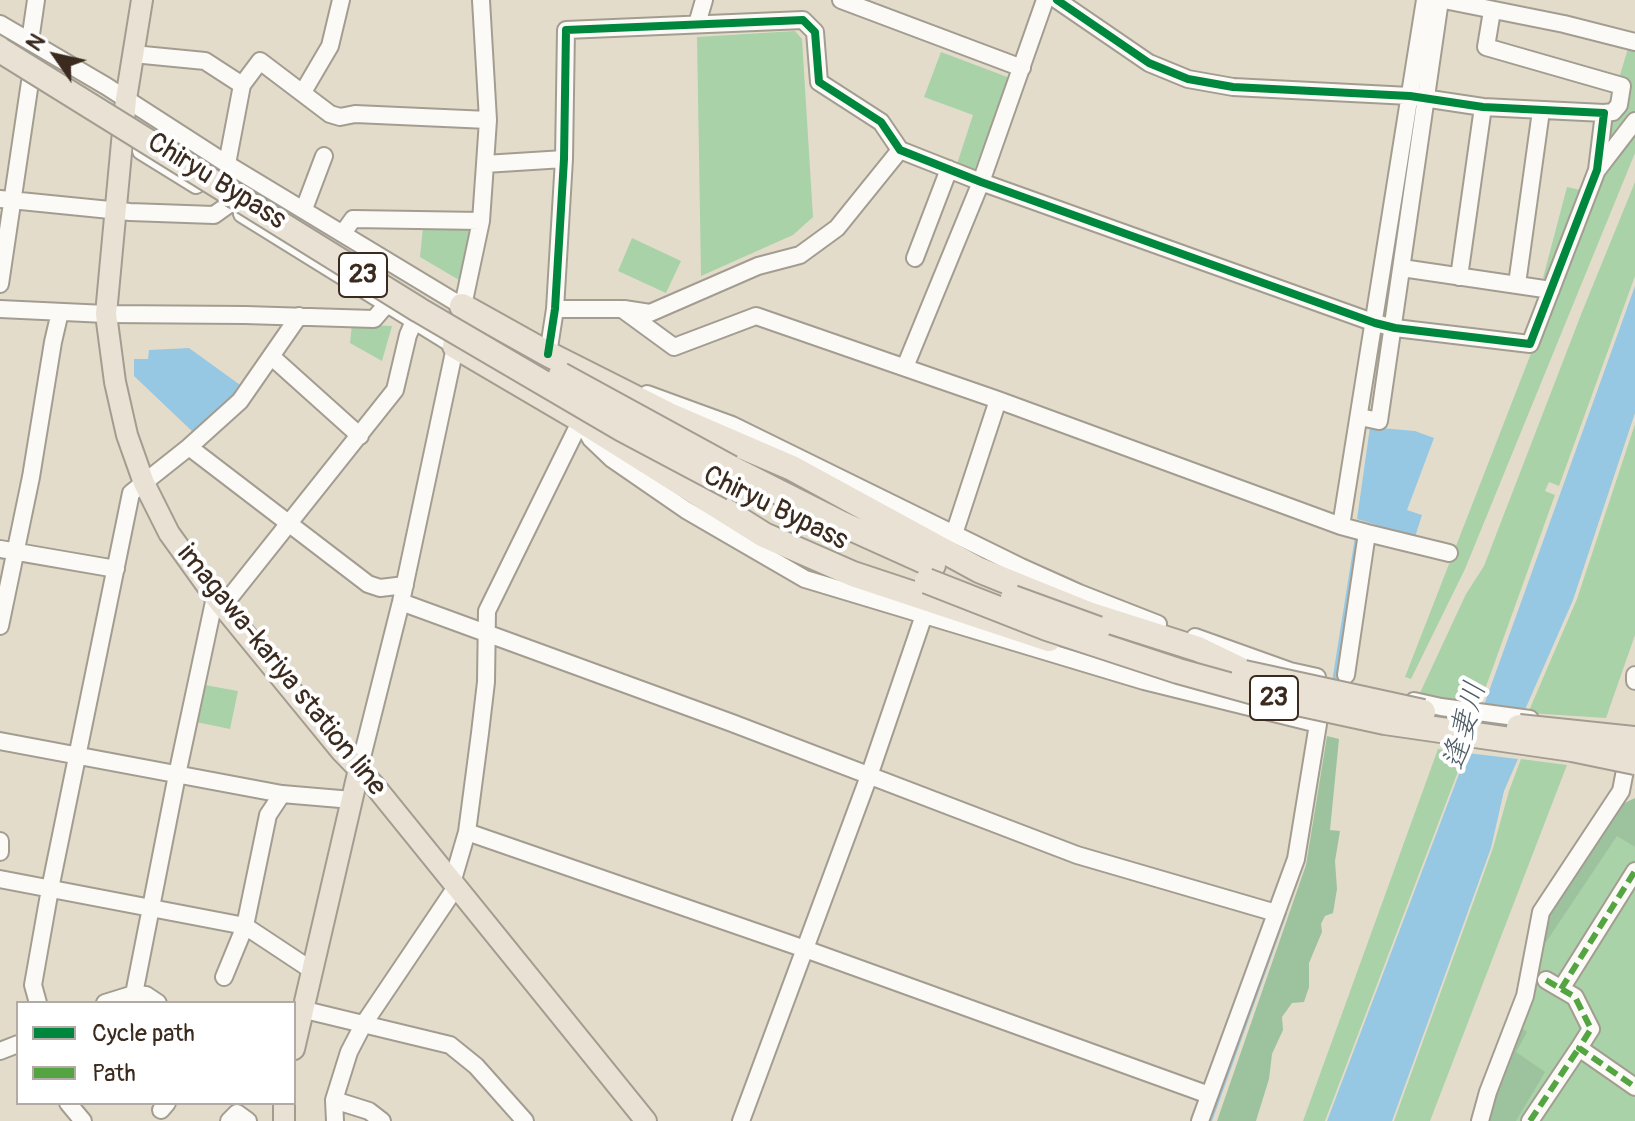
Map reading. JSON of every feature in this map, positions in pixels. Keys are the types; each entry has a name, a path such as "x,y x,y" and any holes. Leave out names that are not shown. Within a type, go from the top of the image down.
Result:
{"highway":[{"name":"Chiryu Bypass","path":"0,31 505,343 732,478"},
{"name":"Chiryu Bypass","path":"0,50 419,310 622,429 1047,628 1279,699 1385,722 1572,749 1631,763"},
{"path":"462,306 548,354 669,415 792,468 888,523 1011,585 1088,614 1198,649 1254,676"},
{"path":"455,346 581,420 733,517 805,554 866,579 1076,648 1102,647"},
{"name":"Chiryu Bypass","path":"930,573 1098,629 1254,676 1423,712 1518,727 1635,739"}],"main road":[{"name":"imagawa-kariya station line","path":"142,0 126,99 106,314 115,382 127,435 144,483 169,533 219,602 454,885 636,1117"},
{"path":"296,1042 359,769"}],"street":[{"path":"30,41 36,0"},
{"path":"303,92 330,46 341,0"},
{"path":"359,769 405,585 481,221 488,120 481,0 472,0"},
{"path":"697,24 704,0"},
{"path":"841,0 1022,68"},
{"path":"905,367 981,182 1045,0"},
{"path":"1057,0 1149,63 1188,79 1233,87 1418,97 1483,107 1541,111 1604,113 1613,112 1619,105 1622,86 1486,47 1492,11"},
{"path":"1360,417 1379,421 1395,328 1425,0"},
{"path":"1341,526 1418,97 1442,0 1564,24 1635,42"},
{"path":"548,354 555,309 564,159 566,30 803,20 815,32 819,82 881,122 900,150 1375,323 1530,344 1597,170 1604,113"},
{"path":"0,24 462,306"},
{"path":"133,54 205,61 242,85"},
{"path":"227,164 242,85 260,61 330,114 340,117 355,114 488,120"},
{"path":"0,63 455,346"},
{"path":"0,284 5,200 30,82"},
{"path":"1459,277 1483,107"},
{"path":"1517,284 1541,111"},
{"path":"1597,170 1635,121"},
{"path":"555,309 622,309 650,313 758,266 800,255 837,228 900,150"},
{"path":"304,209 324,156"},
{"path":"485,164 564,159"},
{"path":"915,258 949,169"},
{"path":"5,200 214,215 228,205"},
{"path":"348,236 353,219 481,221"},
{"path":"1402,268 1551,290"},
{"path":"0,309 374,319 387,304"},
{"path":"622,309 674,347 756,316 998,400 1341,526 1449,553"},
{"path":"0,626 8,550 60,312"},
{"path":"37,1001 33,985 50,889 131,493 240,401 299,316"},
{"path":"134,994 177,775 219,602 289,523 395,390 414,321"},
{"path":"272,357 360,436"},
{"path":"611,384 721,420 1103,603 1290,671 1441,707 1530,719"},
{"path":"954,534 998,400"},
{"path":"581,420 591,439 612,459 686,510 805,579 1144,681 1318,724 1296,859 1200,1121"},
{"path":"335,1121 334,1100 349,1052 363,1025 454,885 467,832 486,682 487,611 581,420"},
{"path":"189,447 368,584 380,588 405,585"},
{"path":"1346,675 1367,533"},
{"path":"8,550 116,569"},
{"path":"401,602 1077,855 1276,913"},
{"path":"741,1121 869,776 924,615"},
{"path":"1635,675 1635,681"},
{"path":"0,741 282,794 352,800"},
{"path":"1480,1121 1525,996 1541,912 1628,791 1631,763"},
{"path":"224,977 245,926 268,815 282,794"},
{"path":"467,832 805,949 1209,1095"},
{"path":"0,841 0,852"},
{"path":"1530,1121 1591,1029 1575,997 1554,984 1635,871"},
{"path":"0,879 245,926 313,971"},
{"path":"111,1001 134,994 146,995 155,1001"},
{"path":"305,1010 450,1045 476,1066 525,1121"},
{"path":"1579,1048 1635,1087"},
{"path":"334,1100 369,1111 382,1121"},
{"path":"70,1105 83,1121"}],"green space":[{"path":"795,31 802,39 813,217 793,235 701,276 697,37"},
{"path":"1629,45 1635,46 1635,113 1608,149 1608,121 1626,84 1620,75"},
{"path":"941,52 1010,78 974,171 957,164 973,115 924,97"},
{"path":"1635,126 1635,153 1465,569 1411,679 1405,677 1602,171"},
{"path":"1635,182 1635,276 1559,486 1549,482 1545,491 1555,495 1479,706 1419,695 1466,594 1484,566"},
{"path":"1567,187 1585,191 1551,278 1543,278"},
{"path":"423,227 471,229 459,280 420,257"},
{"path":"632,238 681,261 666,293 618,271"},
{"path":"352,324 392,326 382,361 350,343"},
{"path":"1635,424 1635,635 1606,718 1528,713 1577,599"},
{"path":"205,685 238,691 230,729 196,722"},
{"path":"1327,736 1339,739 1330,830 1340,831 1335,861 1337,889 1333,913 1325,916 1321,924 1322,932 1309,963 1309,987 1304,1002 1292,1003 1282,1017 1283,1030 1272,1054 1269,1079 1256,1121 1217,1121 1306,865"},
{"path":"1438,749 1465,753 1325,1121 1303,1121"},
{"path":"1521,759 1567,765 1430,1121 1394,1121 1493,848"},
{"path":"1635,798 1635,1121 1487,1121 1544,915"},
{"path":"1635,798 1635,847 1617,836 1538,954 1544,915 1614,808"},
{"path":"1519,1026 1527,1032 1516,1052 1545,1072 1516,1121 1485,1121"}],"water":[{"path":"1635,286 1635,413 1573,600 1524,712 1484,705"},
{"path":"189,348 243,387 195,434 134,376 134,359 148,359 149,350"},
{"path":"1370,427 1415,431 1434,438 1407,510 1422,515 1415,537 1357,519"},
{"path":"1467,753 1518,759 1504,791 1491,848 1392,1121 1327,1121"}],"waterway":[{"path":"1334,682 1357,537"},
{"path":"1210,1121 1285,913"}],"marked path":[{"path":"1561,989 1635,871"},
{"path":"1546,980 1575,997 1591,1029 1579,1048 1635,1087"},
{"path":"1530,1121 1579,1048"}],"cycle path":[{"path":"548,354 555,309 564,159 566,30 803,20 815,32 819,82 881,122 900,150 1375,323 1530,344 1597,170 1604,113 1483,107 1410,96 1233,87 1188,79 1149,63 1057,0"}],"water label":[{"name":"逢妻川","path":"1466,726"}]}
